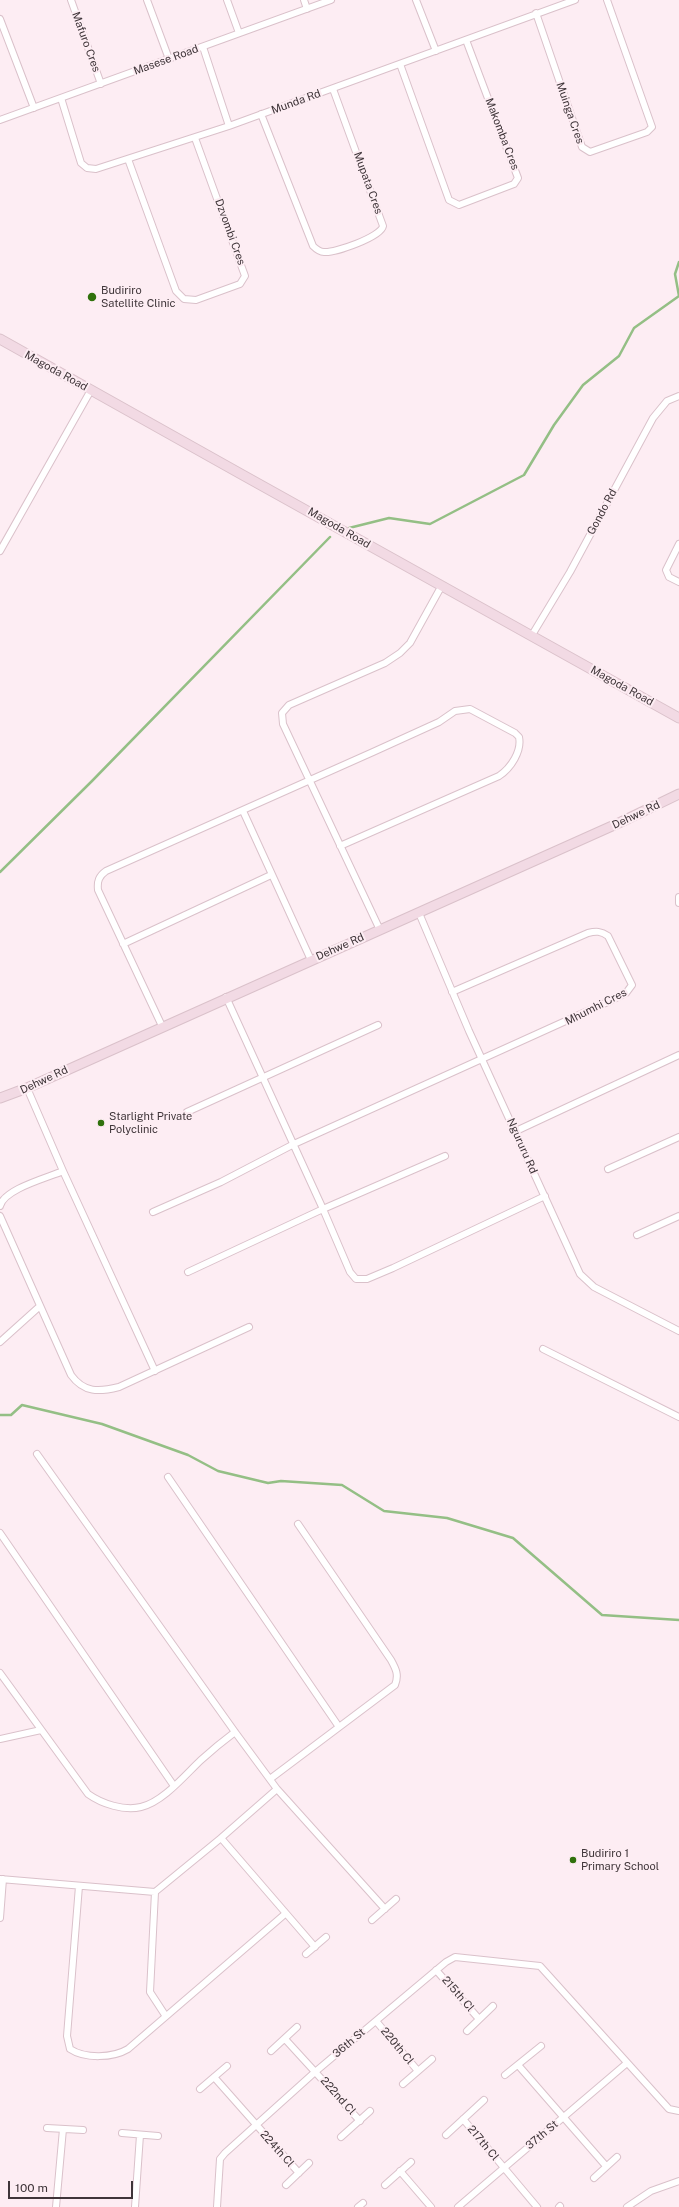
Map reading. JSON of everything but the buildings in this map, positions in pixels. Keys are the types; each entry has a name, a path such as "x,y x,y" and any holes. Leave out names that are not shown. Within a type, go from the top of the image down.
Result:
{"street":[{"name":"Mafuro Cres","path":"71,0 101,84"},
{"path":"147,0 168,59"},
{"path":"227,0 239,33"},
{"path":"304,0 307,8"},
{"name":"Masese Road","path":"0,120 331,0"},
{"path":"416,0 436,51"},
{"name":"Munda Rd","path":"61,98 76,152 84,166 96,169 229,126 574,0"},
{"name":"Muinga Cres","path":"536,13 582,147 590,152 650,130 652,127 607,0"},
{"path":"0,19 34,108"},
{"name":"Makomba Cres","path":"400,64 449,200 459,205 514,184 518,178 466,40"},
{"path":"202,47 229,126"},
{"name":"Mupata Cres","path":"261,114 313,246 325,252 345,248 378,234 383,226 333,89"},
{"name":"Dzvombi Cres","path":"128,159 176,291 184,299 196,300 240,284 245,276 194,138"},
{"name":"Magoda Road","path":"0,339 284,497 441,587 532,635 678,716"},
{"path":"0,551 91,390"},
{"name":"Gondo Rd","path":"532,635 570,572 653,418 667,401 679,396"},
{"path":"679,544 666,570 669,577 679,582"},
{"path":"380,930 283,724 282,718 284,709 289,705 385,663 400,653 410,643 441,587"},
{"path":"162,1026 98,890 98,880 100,875 106,871 311,781 439,722 461,709 470,709 483,714 515,732 519,737 519,750 508,769 500,776 340,846"},
{"name":"Dehwe Rd","path":"0,1098 27,1088 226,997 380,930 679,794"},
{"path":"243,811 311,960"},
{"path":"123,944 271,875"},
{"path":"679,897 679,903"},
{"name":"Ngururu Rd","path":"418,912 452,992 582,1277 594,1287 679,1331"},
{"name":"Mhumhi Cres","path":"452,992 588,933 596,931 602,932 608,936 632,985 626,993 483,1060"},
{"path":"226,997 323,1208 350,1272 356,1279 361,1280 393,1268 545,1196"},
{"path":"187,1112 378,1025"},
{"path":"516,1131 679,1055"},
{"path":"153,1212 221,1182 294,1144 483,1060"},
{"path":"27,1088 63,1171 155,1371"},
{"path":"608,1169 679,1137"},
{"path":"188,1272 323,1208 445,1156"},
{"path":"0,1206 4,1198 13,1192 63,1171"},
{"path":"0,1216 71,1375 82,1387 104,1391 119,1387 249,1327"},
{"path":"637,1236 679,1216"},
{"path":"0,1342 40,1306"},
{"path":"543,1349 679,1417"},
{"path":"37,1454 277,1789 385,1909"},
{"path":"168,1477 339,1727"},
{"path":"270,1779 395,1685 398,1673 391,1660 298,1524"},
{"path":"0,1533 174,1786"},
{"path":"0,1673 88,1794 103,1803 128,1808 140,1807 149,1804 174,1786 212,1750 235,1732"},
{"path":"0,1739 41,1730"},
{"path":"0,1918 2,1879 154,1892 221,1838 277,1789"},
{"path":"221,1838 314,1947"},
{"path":"79,1886 66,2036 70,2049 76,2053 84,2055 110,2055 120,2053 285,1914"},
{"path":"154,1892 150,1992 165,2015"},
{"path":"372,1920 396,1899"},
{"path":"306,1954 326,1937"},
{"name":"36th St","path":"217,2207 220,2159 315,2072 436,1970 455,1957 540,1966 627,2063"},
{"name":"215th Cl","path":"436,1970 480,2019"},
{"path":"467,2031 493,2006"},
{"name":"220th Cl","path":"376,2021 418,2071"},
{"path":"271,2051 297,2027"},
{"name":"222nd Cl","path":"284,2038 360,2121"},
{"path":"505,2076 541,2046"},
{"path":"403,2084 432,2060"},
{"path":"627,2063 669,2109 679,2111"},
{"name":"37th St","path":"458,2207 627,2063"},
{"path":"518,2065 606,2166"},
{"path":"200,2089 227,2066"},
{"name":"224th Cl","path":"214,2077 299,2173"},
{"path":"446,2135 484,2100"},
{"path":"342,2138 370,2111"},
{"name":"217th Cl","path":"463,2119 537,2207"},
{"path":"47,2128 83,2130"},
{"path":"56,2207 63,2129"},
{"path":"122,2133 158,2136"},
{"path":"135,2207 140,2135"},
{"path":"594,2178 617,2157"},
{"path":"385,2185 411,2162"},
{"path":"286,2185 309,2163"},
{"path":"400,2172 431,2207"},
{"path":"627,2207 651,2190 679,2181"}],"waterway":[{"path":"679,262 675,274 679,296"},
{"path":"349,528 389,518 430,524 524,475 554,425 583,385 619,356 634,328 679,296"},
{"path":"0,872 92,781 330,537"},
{"path":"0,1415 11,1415 22,1405 102,1424 188,1455 218,1471 268,1483 281,1481 342,1485 384,1511 447,1518 513,1538 602,1615 679,1620"}],"place":[{"name":"Budiriro Satellite Clinic","path":"92,297"},
{"name":"Starlight Private Polyclinic","path":"101,1123"},
{"name":"Budiriro 1 Primary School","path":"573,1860"}]}
